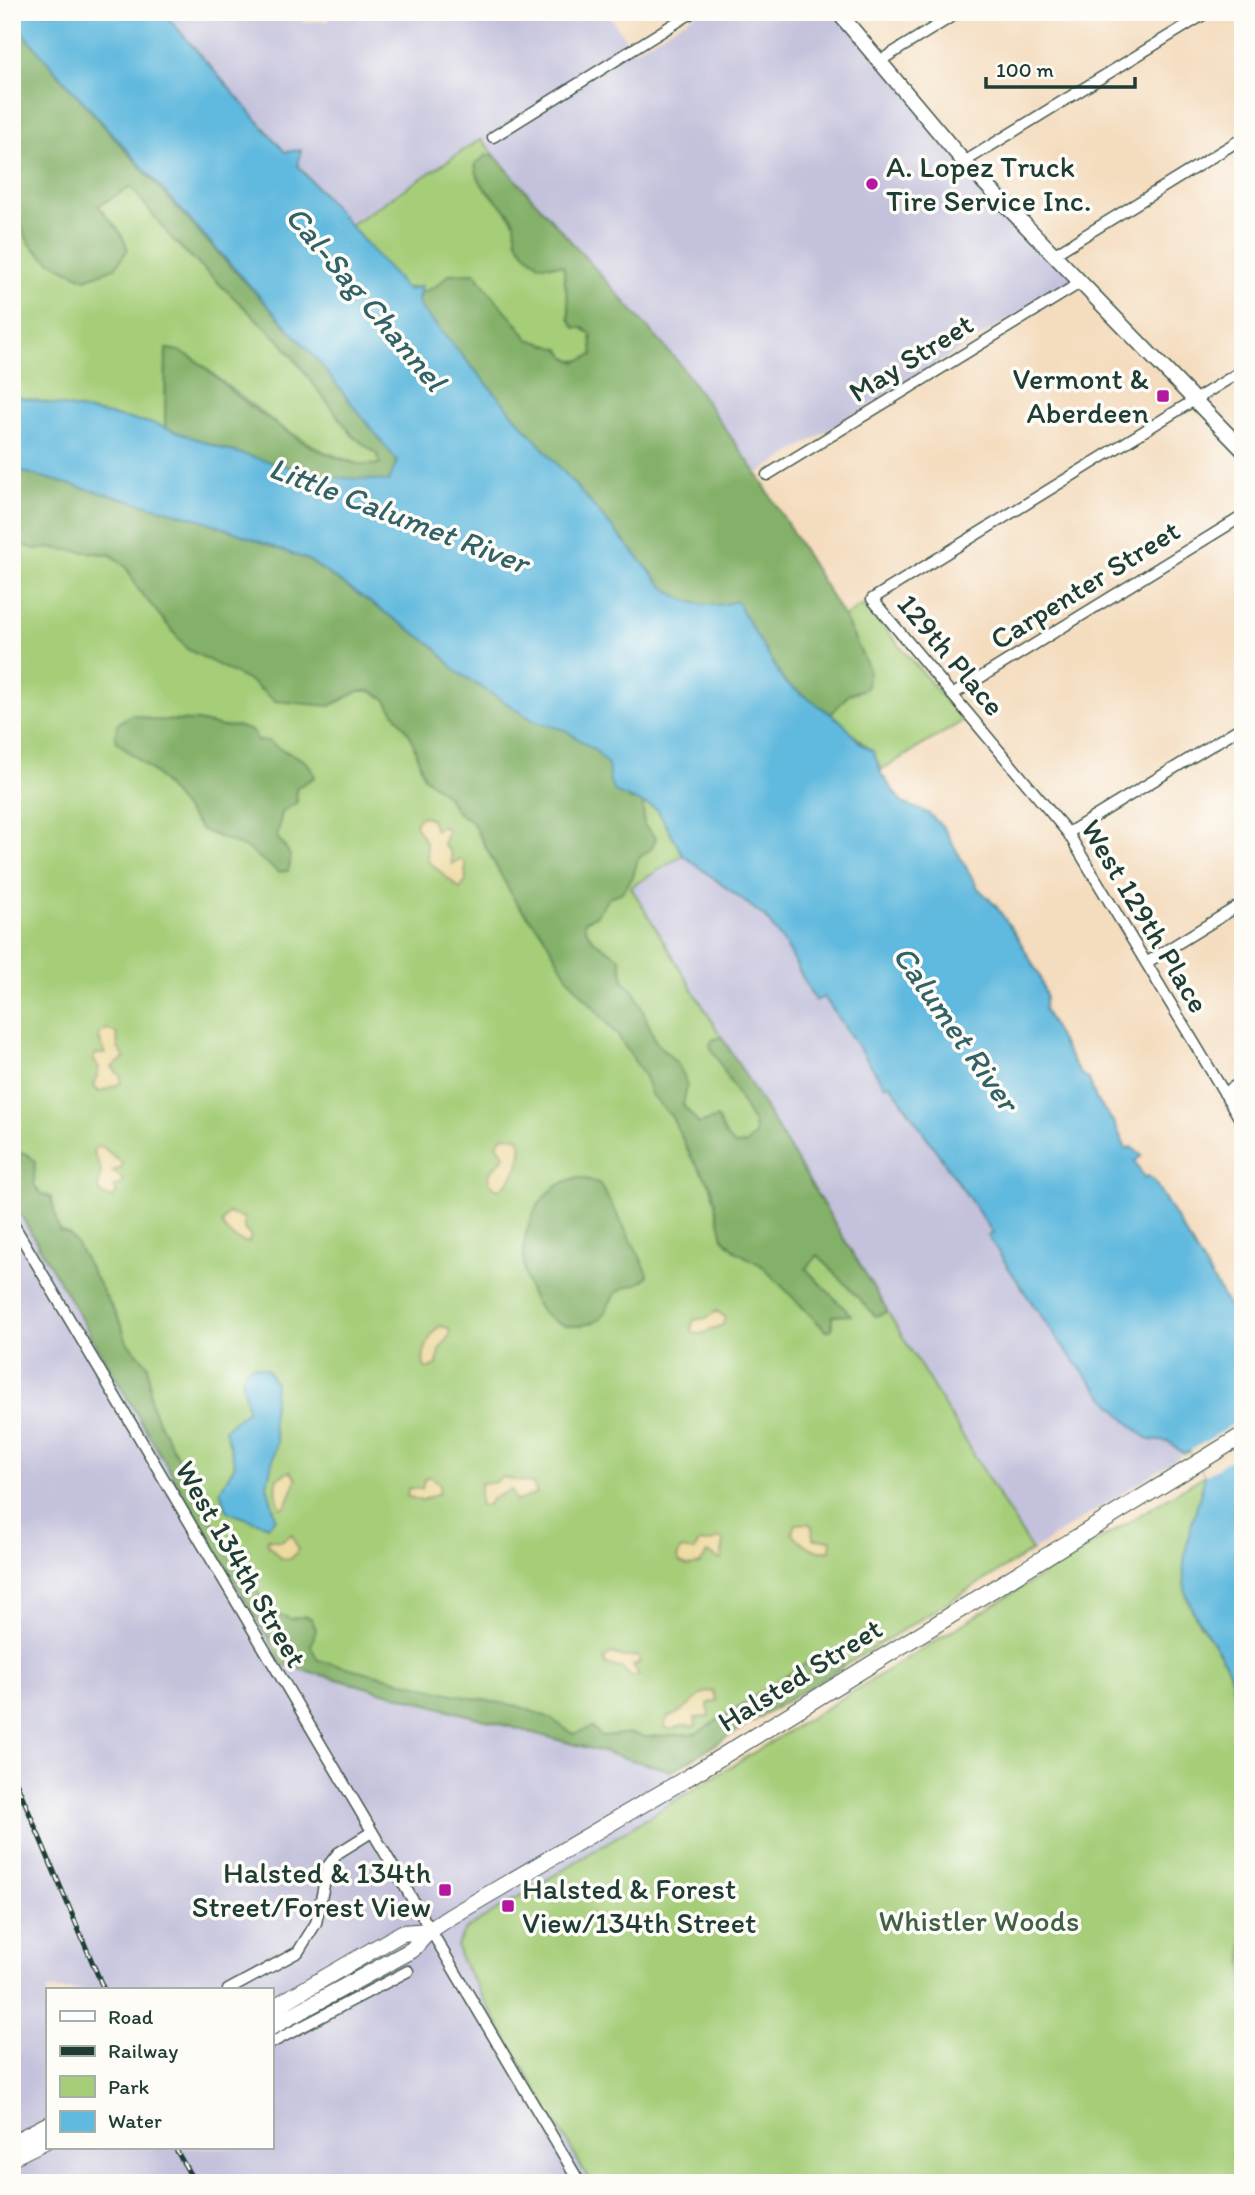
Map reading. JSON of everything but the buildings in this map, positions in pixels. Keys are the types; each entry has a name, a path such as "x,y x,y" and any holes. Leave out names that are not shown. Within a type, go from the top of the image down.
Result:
{"main road":[{"name":"Halsted Street","path":"273,2025 412,1950 429,1931 687,1778 1243,1435"},
{"name":"Halsted Street","path":"273,2008 402,1933 429,1931"},
{"path":"12,2143 46,2126"},
{"path":"12,2157 46,2140"}],"street":[{"path":"494,137 693,12"},
{"path":"838,12 964,162 1243,450"},
{"path":"878,62 959,12"},
{"path":"964,162 1208,12"},
{"path":"1053,256 1243,138"},
{"name":"May Street","path":"767,475 1080,284"},
{"path":"1195,400 1243,370"},
{"name":"129th Place","path":"992,743 872,599 1195,400"},
{"name":"Carpenter Street","path":"953,695 1243,516"},
{"path":"1068,833 1243,726"},
{"name":"West 129th Place","path":"992,743 1068,833 1243,1124"},
{"path":"1146,963 1243,903"},
{"path":"1224,1093 1243,1081"},
{"name":"West 134th Street","path":"12,1222 370,1833 580,2183"},
{"path":"232,1988 298,1952 316,1923 328,1866 338,1853 370,1833"},
{"path":"273,2042 408,1970"}],"shaded area":[{"path":"163,12 299,12 304,22 328,21 337,12 379,12 383,17 391,12 607,12 634,51 699,12 839,12 1077,277 757,474 679,363 481,140 350,225 298,166 301,157 285,152"},
{"path":"683,855 766,917 787,947 815,1000 824,997 885,1085 890,1083 993,1234 989,1237 1033,1305 1087,1377 1118,1413 1169,1441 1184,1454 1032,1551 631,887"},
{"path":"12,1200 284,1665 672,1771 688,1794 465,1930 591,2183 12,2183"}],"green space":[{"path":"12,20 120,145 318,361 359,410 397,461 390,481 362,481 304,472 247,457 165,428 166,349 176,350 195,359 251,407 305,443 344,460 380,464 377,454 353,436 283,344 173,240 131,187 98,206 120,232 128,249 115,268 86,279 49,260 31,245 22,228 13,172"},
{"path":"481,139 495,156 487,155 504,208 516,225 516,239 551,266 561,265 564,268 569,319 591,335 593,355 577,361 572,360 552,347 528,339 476,273 450,274 435,287 421,293 421,287 405,288 350,225"},
{"path":"487,155 495,156 679,363 757,474 844,617 869,669 867,688 849,694 831,714 785,682 736,602 697,604 679,598 663,586 420,307 418,301 421,293 435,287 450,274 476,273 528,339 560,349 567,358 576,362 593,355 591,335 584,328 575,328 569,319 564,267 540,265 524,251 517,240 512,217 479,180 475,164"},
{"path":"12,184 29,244 120,232 98,206 131,186 173,240 283,344 353,436 377,454 380,464 362,466 323,451 278,425 204,368 166,349 165,428 12,396"},
{"path":"12,469 203,520 657,809 683,855 631,887 1032,1551 672,1771 284,1665 12,1200"},
{"path":"12,469 203,520 308,560 434,646 456,671 536,722 565,730 596,751 609,765 610,782 630,800 643,802 644,825 656,838 652,848 638,859 633,876 621,893 609,897 596,916 585,921 584,926 592,939 620,958 624,981 635,992 656,1042 677,1063 684,1076 687,1087 683,1105 699,1124 717,1118 727,1138 735,1145 746,1144 755,1135 754,1124 710,1046 712,1040 722,1037 887,1310 885,1313 875,1316 818,1255 806,1269 851,1315 832,1316 832,1329 826,1331 761,1265 737,1252 723,1238 711,1186 691,1157 672,1117 652,1096 645,1077 618,1036 568,978 543,934 515,901 472,822 457,812 446,795 424,777 411,737 384,698 371,691 359,691 330,706 275,701 251,682 187,649 138,589 126,567 111,555 53,548 35,549 12,541"},
{"path":"862,605 868,611 876,613 883,626 963,721 881,770 867,747 831,714 849,694 858,692 856,643 844,617"},
{"path":"132,714 154,720 198,721 223,727 238,726 254,732 257,741 269,741 308,764 315,777 296,788 297,802 282,812 277,837 290,856 288,871 278,872 248,849 202,830 156,774 117,742 115,736 118,723"},
{"path":"12,1136 16,1139 19,1153 27,1154 35,1161 34,1184 41,1194 51,1197 59,1231 69,1234 77,1245 120,1322 127,1342 148,1365 151,1404 158,1421 218,1531 270,1611 291,1619 305,1616 311,1618 316,1629 311,1647 318,1660 461,1696 518,1706 550,1718 573,1734 592,1727 601,1736 632,1733 645,1737 697,1733 824,1652 835,1652 841,1657 842,1667 672,1771 290,1666 280,1645 264,1632 12,1200"},
{"path":"579,1177 599,1183 648,1275 639,1283 618,1291 601,1319 572,1326 549,1317 533,1298 525,1271 525,1242 534,1214 551,1191"},
{"name":"Whistler Woods","path":"1205,1475 1192,1537 1186,1587 1191,1607 1225,1662 1243,1729 1243,2183 591,2183 461,1960 457,1945 465,1930"}],"sand":[{"path":"424,816 431,819 435,830 442,826 448,830 443,844 451,853 452,864 460,859 465,862 466,881 460,889 428,861 426,843 415,825 418,818"},
{"path":"108,1029 117,1034 118,1048 125,1058 112,1067 121,1077 121,1083 99,1092 94,1086 99,1068 93,1059 96,1054 105,1054 99,1038 101,1032"},
{"path":"504,1135 518,1137 521,1143 520,1158 509,1181 497,1189 490,1183 488,1175 505,1156 497,1144"},
{"path":"97,1146 103,1147 123,1164 120,1169 112,1171 124,1180 121,1185 114,1186 117,1194 111,1198 102,1195 98,1188 101,1170 93,1151"},
{"path":"228,1213 244,1218 244,1229 251,1237 249,1242 237,1239 226,1230 222,1223"},
{"path":"717,1311 725,1317 723,1325 694,1334 691,1327 694,1320 706,1318"},
{"path":"440,1326 449,1328 450,1335 439,1350 437,1365 426,1369 423,1359 426,1347 432,1334"},
{"path":"290,1471 297,1479 286,1506 281,1508 277,1499 276,1479"},
{"path":"430,1476 440,1484 439,1493 421,1501 407,1496 408,1488 422,1489 424,1479"},
{"path":"502,1477 533,1484 537,1493 516,1502 511,1490 493,1498 486,1506 480,1505 480,1483 494,1483"},
{"path":"808,1523 812,1526 813,1539 831,1540 830,1550 814,1549 792,1533 795,1524"},
{"path":"292,1534 298,1550 291,1559 280,1558 267,1544 268,1539 281,1541"},
{"path":"720,1538 724,1542 721,1560 708,1553 700,1564 687,1566 680,1563 677,1557 681,1549 694,1551 699,1542 708,1543"},
{"path":"611,1653 625,1657 638,1656 640,1663 633,1666 639,1675 632,1677 621,1668 606,1665 604,1659"},
{"path":"713,1691 717,1700 708,1704 709,1717 695,1718 696,1727 684,1725 671,1730 664,1727 668,1717 683,1710 702,1694"}],"water":[{"path":"12,12 163,12 285,152 301,150 298,166 405,288 409,290 421,286 418,301 420,307 663,586 679,597 697,604 716,605 736,601 784,682 841,721 862,745 873,751 882,775 902,803 928,813 943,827 978,888 996,906 1039,975 1046,996 1044,1009 1079,1072 1089,1080 1096,1099 1115,1124 1126,1149 1131,1147 1142,1156 1135,1161 1144,1178 1148,1176 1154,1181 1243,1330 1243,1729 1225,1662 1191,1606 1184,1582 1189,1535 1205,1475 1190,1451 1184,1454 1169,1442 1150,1440 1140,1433 1077,1365 988,1236 993,1233 890,1084 885,1086 824,997 815,1001 787,947 765,917 683,855 657,809 616,793 610,782 608,765 596,751 565,730 536,722 456,671 434,646 308,560 203,520 12,469 12,396 156,424 223,449 326,477 389,481 397,461 317,360 52,67 12,20"},
{"path":"254,1365 267,1369 275,1383 272,1423 277,1441 267,1485 276,1518 268,1526 228,1512 220,1491 235,1465 225,1429 247,1410 243,1378 248,1368"}],"pier":[{"path":"1243,1418 1243,1452 1205,1475 1190,1451"}],"railway":[{"path":"12,1772 103,1988"},
{"path":"176,2150 195,2183"}],"place":[{"name":"A. Lopez Truck Tire Service Inc.","path":"872,184"},
{"name":"Vermont & Aberdeen","path":"1163,396"},
{"name":"Halsted & 134th Street/Forest View","path":"445,1890"},
{"name":"Halsted & Forest View/134th Street","path":"508,1906"}],"water label":[{"name":"Cal-Sag Channel","path":"366,298"},
{"name":"Little Calumet River","path":"399,515"},
{"name":"Calumet River","path":"956,1028"}]}
